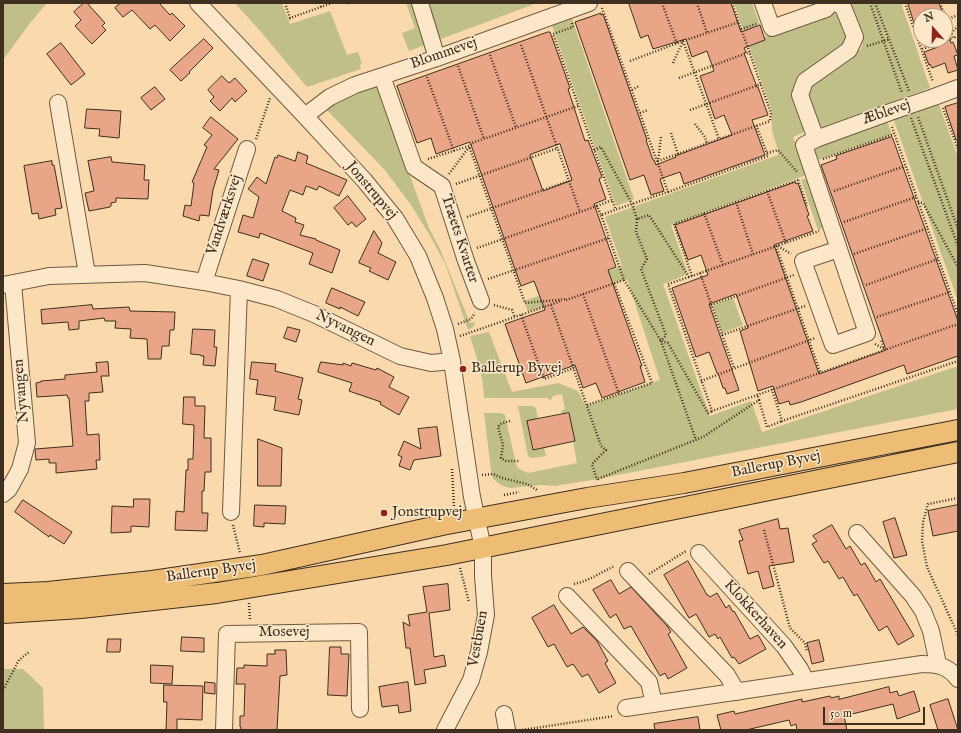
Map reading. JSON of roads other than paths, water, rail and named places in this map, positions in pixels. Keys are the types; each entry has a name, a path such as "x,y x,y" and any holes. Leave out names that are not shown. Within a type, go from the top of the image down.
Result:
{"main road":[{"name":"Ballerup Byvej","path":"3,594 48,592 152,581 262,565 442,525 587,498 684,483 958,430"},
{"name":"Ballerup Byvej","path":"3,613 82,608 217,593 483,548 958,452"}],"street":[{"name":"Jonstrupvej","path":"198,3 364,180 395,218 418,256 435,298 446,334 452,361 473,502 477,519"},
{"path":"420,3 437,58"},
{"name":"Blommevej","path":"305,116 330,97 355,85 437,58 589,3"},
{"path":"763,3 772,28 826,9 830,3"},
{"path":"836,3 843,7 855,37 849,50 805,81 800,95 816,139 804,145 867,333 833,345 803,261 840,254"},
{"name":"Træets Kvarter","path":"382,76 414,167 442,186 463,253 481,301"},
{"name":"Æblevej","path":"816,139 890,112 936,92 958,88"},
{"path":"58,103 87,274"},
{"name":"Vandværksvej","path":"204,282 247,149"},
{"name":"Nyvangen","path":"3,494 9,489 20,469 27,443 8,284 49,276 145,273 204,282 277,299 314,314 400,356 431,363 452,361"},
{"path":"232,512 239,289"},
{"name":"Vestbuen","path":"445,730 471,680 479,652 486,615 483,576 483,548 477,519"},
{"path":"857,534 913,596 923,611 931,632 938,664"},
{"name":"Klokkerhaven","path":"699,553 784,646 809,681"},
{"path":"633,576 727,675 737,692"},
{"path":"567,596 649,682 654,704"},
{"name":"Mosevej","path":"224,730 227,634 359,632 360,709"},
{"path":"626,708 922,664 938,664 953,673 958,680"},
{"path":"504,714 507,730"}],"place":[{"name":"Ballerup Byvej","path":"463,369"},
{"name":"Jonstrupvej","path":"384,513"}]}
